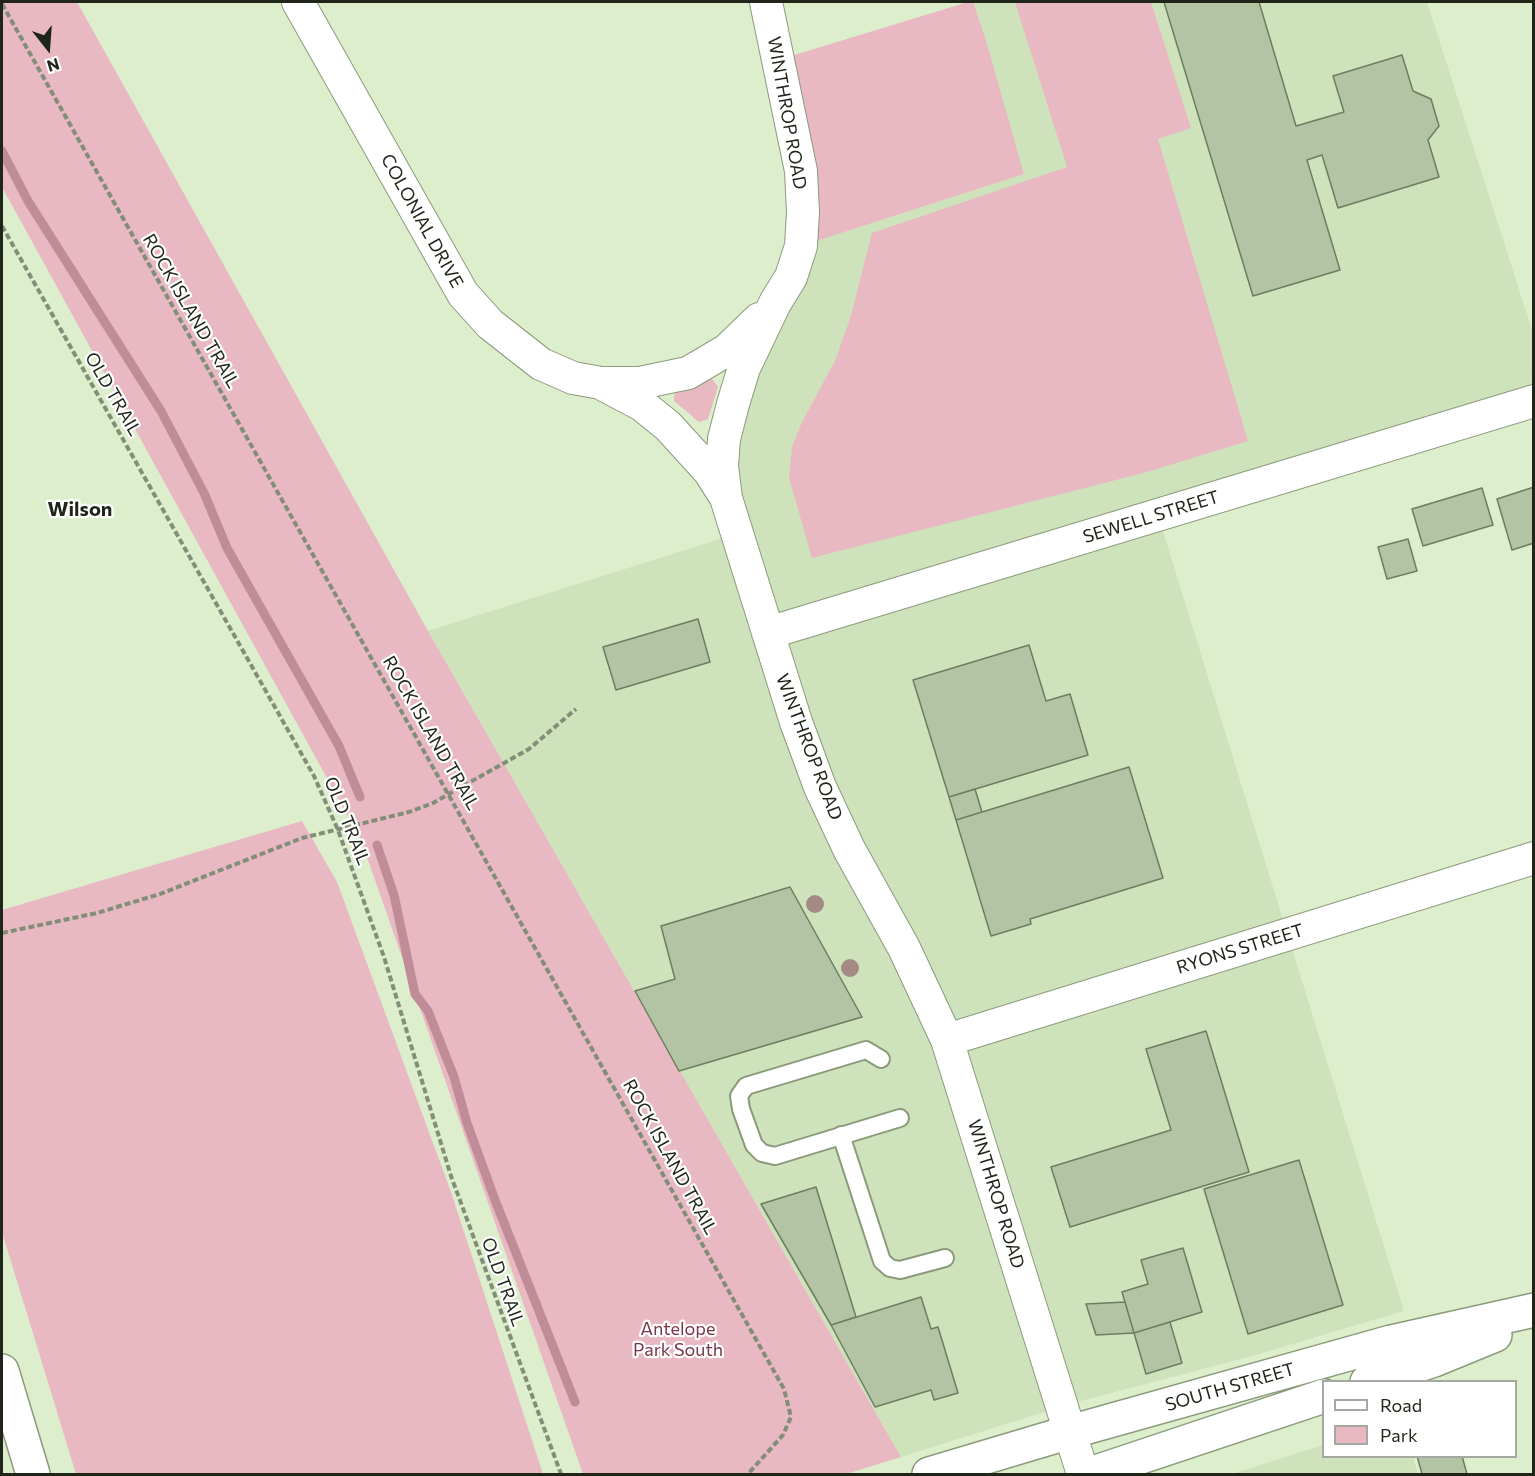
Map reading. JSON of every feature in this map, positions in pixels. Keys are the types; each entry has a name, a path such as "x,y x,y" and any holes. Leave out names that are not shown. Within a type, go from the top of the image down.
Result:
{"main road":[{"name":"SOUTH STREET","path":"929,1474 1402,1339 1533,1310"},
{"path":"1373,1380 1434,1360 1533,1320"},
{"path":"2,1371 33,1474"},
{"name":"SOUTH STREET","path":"1090,1474 1322,1396"}],"street":[{"name":"COLONIAL DRIVE","path":"298,2 463,294 490,324 541,364 573,378 601,383 640,383 688,373 727,350 775,303"},
{"name":"WINTHROP ROAD","path":"766,2 801,171 804,212 801,246 791,277 775,303 744,368 724,439 722,466 726,498 800,732 832,815 904,948 947,1041 1083,1474"},
{"name":"COLONIAL DRIVE","path":"601,383 642,405 669,426 709,471 726,498"},
{"name":"SEWELL STREET","path":"768,633 1533,401"},
{"name":"RYONS STREET","path":"947,1041 1533,858"}],"lane":[{"path":"881,1059 866,1050 746,1086 739,1096 741,1109 754,1145 762,1153 775,1156 900,1118"},
{"path":"841,1136 882,1261 890,1268 900,1270 945,1258"}],"path":[{"name":"ROCK ISLAND TRAIL","path":"2,4 450,792 784,1389 791,1417 783,1435 748,1474"},
{"name":"OLD TRAIL","path":"2,226 314,776 338,830 384,957 471,1232 561,1474"},
{"path":"2,933 97,913 149,897 302,838 409,812 529,749 576,709"}],"shaded area":[{"path":"973,2 1427,2 1533,333 1533,401 1158,515 1404,1311 1249,1357 1073,1403 901,1457 428,631 736,534 722,466 801,246 1024,174"},
{"path":"1322,1445 1322,1458 1413,1458 1418,1474 1232,1474"}],"green space":[{"name":"Antelope Park South","path":"2,2 77,2 428,631 901,1457 846,1474 583,1474 361,840 2,187"},
{"path":"973,2 985,37 1024,174 801,246 778,60"},
{"path":"1015,2 1151,2 1191,128 1158,139 1248,441 1147,472 812,558 789,478 792,447 802,422 835,361 850,319 872,233 1067,167"},
{"path":"712,379 718,387 708,419 699,422 674,401 674,395 679,390"},
{"path":"302,821 337,882 451,1192 543,1474 76,1474 2,1232 2,910"}],"building":[{"path":"1164,2 1259,2 1296,126 1344,112 1333,76 1402,55 1413,91 1431,99 1439,126 1428,140 1439,177 1338,208 1322,155 1307,160 1340,270 1253,296"},
{"path":"1534,487 1534,543 1512,550 1497,499"},
{"path":"1482,488 1493,525 1423,546 1412,509"},
{"path":"1408,539 1417,571 1387,579 1378,547"},
{"path":"698,619 710,662 616,690 603,647"},
{"path":"1029,645 1046,701 1070,694 1088,755 949,797 913,680"},
{"path":"1129,767 1163,878 1030,919 1031,924 991,936 956,820"},
{"path":"975,789 982,812 956,820 949,797"},
{"path":"790,887 862,1017 679,1071 635,991 675,979 661,926"},
{"path":"1206,1031 1249,1172 1070,1227 1051,1167 1171,1130 1146,1049"},
{"path":"1299,1160 1343,1305 1248,1334 1204,1189"},
{"path":"816,1187 856,1317 831,1325 761,1204"},
{"path":"1183,1248 1202,1312 1134,1333 1122,1292 1148,1284 1141,1260"},
{"path":"921,1297 931,1329 938,1327 958,1393 934,1400 931,1390 875,1407 831,1325"},
{"path":"1125,1302 1134,1333 1096,1335 1086,1304"},
{"path":"1170,1322 1182,1363 1146,1374 1134,1333"},
{"path":"1418,1458 1463,1458 1467,1474 1422,1474"}],"waterway":[{"path":"2,151 28,201 161,411 204,493 227,548 339,746 360,797"},
{"path":"377,845 394,895 415,994 428,1011 454,1077 467,1123 495,1200 575,1402"}],"district":[{"name":"Wilson","path":"80,509"}]}
